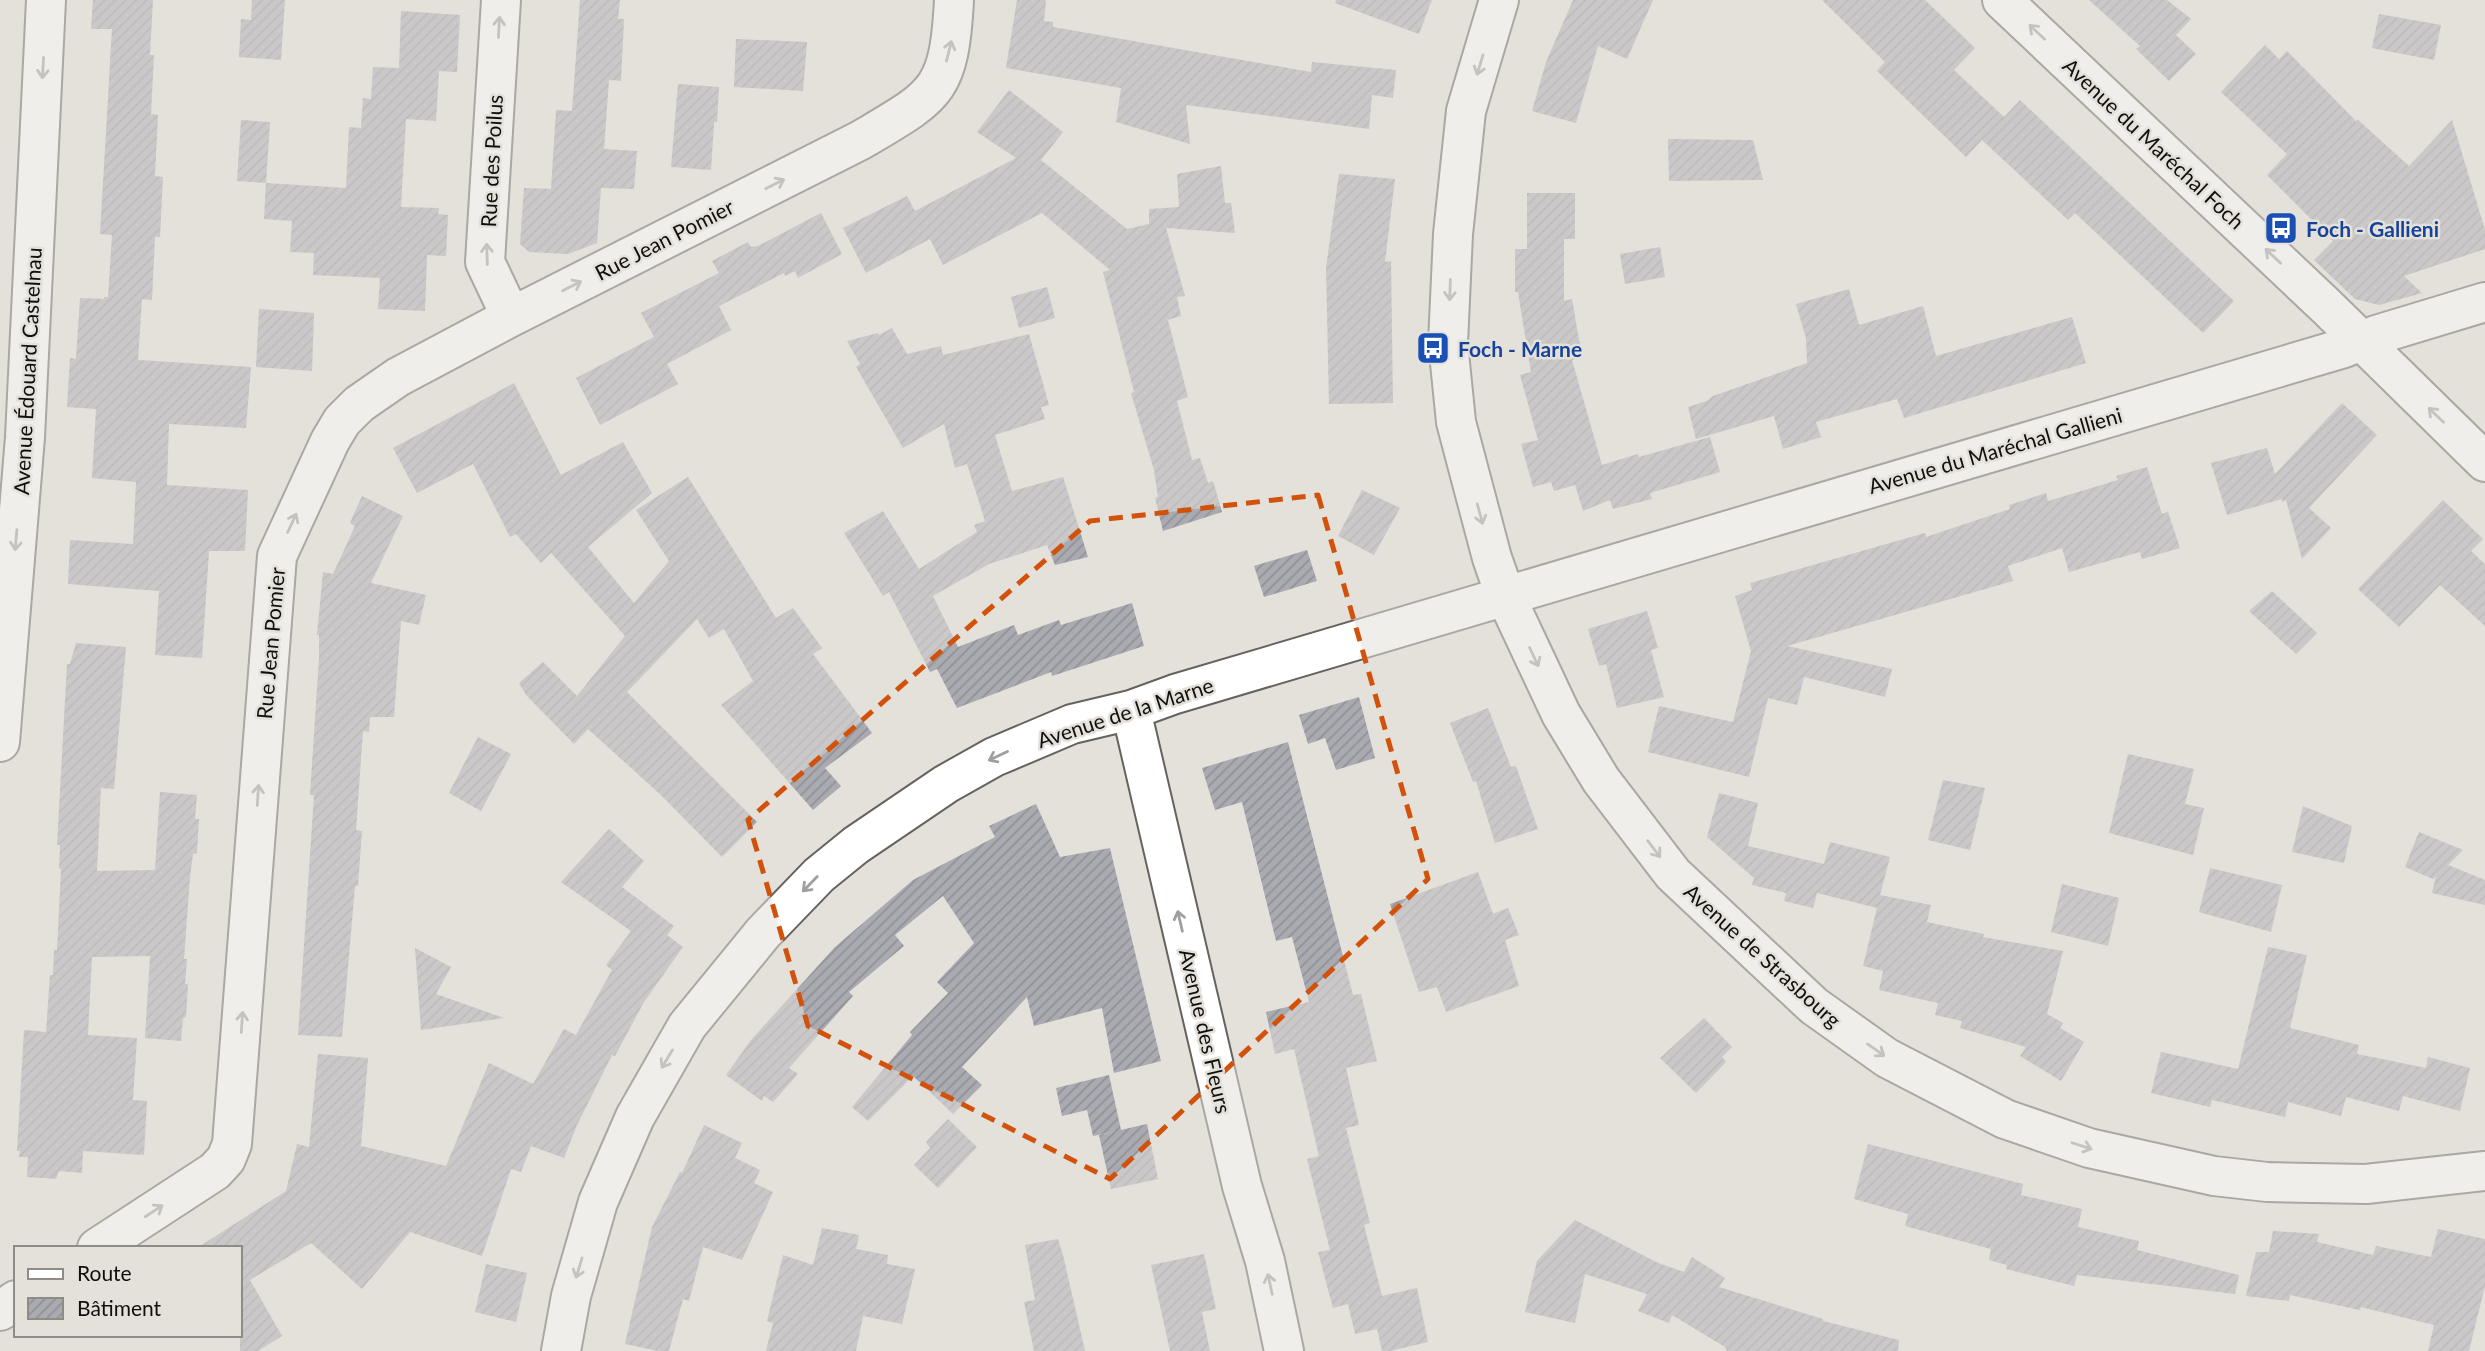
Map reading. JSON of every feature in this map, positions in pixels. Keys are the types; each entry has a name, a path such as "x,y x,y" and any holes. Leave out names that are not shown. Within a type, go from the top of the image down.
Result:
{"street":[{"name":"Avenue Édouard Castelnau","path":"0,742 25,437 46,0"},
{"name":"Rue des Poilus","path":"501,0 485,262 511,317"},
{"name":"Rue Jean Pomier","path":"100,1246 215,1171 226,1159 232,1144 277,556 330,441 342,421 359,404 398,377 861,140 915,108 932,93 943,75 951,40 954,0"},
{"name":"Avenue de Strasbourg","path":"1499,0 1466,111 1453,234 1448,343 1456,422 1492,558 1505,595 1561,714 1601,780 1673,874 1814,1006 1887,1058 2005,1119 2089,1148 2214,1176 2267,1182 2365,1184 2485,1171"},
{"name":"Avenue du Maréchal Foch","path":"2002,0 2485,462"},
{"name":"Avenue du Maréchal Gallieni","path":"1505,595 2485,302"},
{"name":"Avenue de la Marne","path":"561,1351 570,1296 598,1202 635,1117 687,1026 763,933 819,875 856,845 946,784 994,757 1072,724 1131,710 1175,694 1505,595"},
{"name":"Avenue des Fleurs","path":"1131,710 1242,1185 1265,1261 1284,1351"}],"highlighted area":[{"path":"1318,495 1428,879 1110,1179 808,1026 748,820 1090,521"}],"building":[{"path":"93,0 153,0 151,114 158,115 155,176 163,177 160,237 155,237 152,300 142,299 138,360 251,367 246,428 169,424 167,485 248,490 245,551 209,551 202,658 155,655 159,591 68,584 70,540 133,544 136,482 92,478 96,409 67,407 70,358 76,359 80,298 108,297 112,235 100,234 112,29 91,29"},
{"path":"252,0 285,0 281,60 239,57 241,19 251,20"},
{"path":"580,0 620,0 618,19 624,19 621,81 609,80 604,149 637,151 634,189 601,188 597,243 568,254 529,252 520,244 524,188 551,189 556,110 572,111"},
{"path":"1017,0 1046,0 1044,21 1053,22 1053,27 1311,72 1312,62 1396,70 1393,98 1372,95 1369,129 1186,105 1190,144 1116,122 1121,88 1006,68"},
{"path":"1336,0 1432,0 1419,34 1335,3"},
{"path":"1573,0 1653,0 1627,59 1598,46 1576,123 1532,111 1546,62"},
{"path":"1822,0 1925,0 1975,48 1954,70 2004,117 2020,100 2234,301 2203,333 2075,213 2068,220 1982,140 1966,157 1877,71 1885,62"},
{"path":"2089,0 2167,0 2191,19 2176,35 2196,54 2169,81 2136,49 2140,46"},
{"path":"401,11 460,15 457,72 439,71 436,121 406,119 401,207 439,208 438,214 448,215 446,256 427,255 425,311 378,309 380,278 313,275 314,253 290,252 292,221 264,219 266,183 346,188 349,127 361,128 363,98 371,99 373,67 399,68"},
{"path":"2379,14 2441,25 2434,60 2372,48"},
{"path":"736,39 807,42 803,91 734,87"},
{"path":"2265,45 2279,59 2287,51 2357,122 2357,119 2409,166 2452,120 2485,230 2485,249 2404,276 2422,293 2379,305 2355,299 2314,260 2333,241 2267,175 2287,154 2221,92"},
{"path":"678,84 719,87 711,170 671,167"},
{"path":"1009,90 1063,132 1041,160 1127,229 1149,224 1149,209 1179,207 1177,174 1221,166 1225,203 1231,203 1235,233 1166,228 1185,296 1177,297 1181,316 1168,320 1188,397 1177,401 1192,460 1200,458 1208,483 1213,481 1222,512 1163,531 1155,498 1158,497 1154,470 1131,393 1134,392 1103,272 1110,270 1042,213 943,265 930,239 866,273 843,228 907,196 915,211 1016,158 977,132"},
{"path":"241,120 270,122 266,183 237,181"},
{"path":"1668,139 1753,140 1763,180 1669,181"},
{"path":"1339,174 1395,179 1385,262 1391,261 1393,403 1329,404 1326,268"},
{"path":"1527,193 1575,193 1575,239 1564,239 1564,301 1572,299 1582,357 1572,360 1602,465 1710,437 1720,472 1650,493 1652,499 1613,509 1610,500 1583,511 1575,485 1554,491 1551,482 1533,487 1521,444 1538,440 1520,375 1531,372 1518,292 1515,292 1515,249 1527,249"},
{"path":"821,213 842,254 798,278 795,271 785,276 784,273 719,306 731,330 667,364 678,384 600,425 576,378 654,337 641,313 719,273 712,261 748,242 751,247 758,246"},
{"path":"1660,247 1665,277 1625,284 1620,254"},
{"path":"1047,287 1055,318 1019,328 1011,297"},
{"path":"1849,289 1859,325 1923,306 1936,356 2072,317 2086,363 1904,418 1897,399 1816,422 1821,437 1783,449 1774,416 1696,439 1688,407 1807,363 1806,338 1796,304"},
{"path":"259,309 314,313 312,371 256,367"},
{"path":"892,328 907,354 941,346 943,355 1029,334 1049,405 1041,407 1045,419 995,435 1012,491 1063,477 1088,557 1055,565 1047,545 989,564 933,596 958,647 1014,625 1018,635 1059,620 1061,625 1132,603 1144,646 1052,676 1051,672 957,708 937,669 930,672 889,592 883,596 844,533 883,511 919,569 977,532 974,525 985,521 967,464 955,468 944,424 903,448 856,367 860,364 847,341 878,333 879,335"},
{"path":"514,383 561,475 623,442 652,493 588,547 634,603 669,561 636,510 688,477 776,618 793,608 822,648 813,654 872,733 825,768 841,786 813,810 721,705 753,681 724,629 709,638 697,619 627,692 757,822 722,857 662,796 588,729 574,744 526,695 519,683 543,662 577,696 625,636 551,553 541,563 516,534 510,537 473,464 417,493 393,448"},
{"path":"2342,403 2377,435 2309,508 2331,528 2302,559 2286,500 2227,515 2211,463 2267,448 2275,474"},
{"path":"2147,467 2162,514 2168,512 2180,548 2142,559 2140,552 2069,572 2062,548 2008,566 2013,581 1787,646 1892,669 1885,697 1804,677 1797,705 1768,698 1749,777 1648,752 1659,706 1733,722 1751,651 1735,596 1752,590 1750,583 1925,533 1926,537 2010,509 2009,505 2046,493 2048,501 2118,480 2116,476"},
{"path":"1362,490 1400,508 1374,555 1338,536"},
{"path":"362,496 403,516 371,583 426,595 419,625 401,621 394,717 370,717 369,732 363,731 356,830 362,831 342,1037 298,1035 314,795 310,795 319,658 317,635 323,572 333,574 355,526 350,523"},
{"path":"2443,500 2483,539 2471,551 2485,564 2485,626 2440,585 2399,627 2358,589"},
{"path":"1307,550 1317,581 1264,597 1254,566"},
{"path":"2272,591 2317,633 2296,654 2249,611"},
{"path":"1647,611 1658,648 1651,650 1664,697 1617,708 1606,664 1599,666 1588,629"},
{"path":"76,643 126,647 114,789 101,788 97,871 155,870 160,792 197,795 195,819 199,819 197,853 193,854 190,877 184,959 187,959 185,984 188,984 181,1041 145,1038 150,956 92,957 88,1035 137,1038 133,1100 147,1101 144,1155 83,1151 82,1173 59,1171 56,1179 27,1177 28,1157 19,1157 20,1151 17,1151 24,1030 46,1032 50,975 53,975 54,950 57,950 61,869 60,845 57,845 67,664 70,664"},
{"path":"1359,697 1375,758 1336,770 1325,738 1308,744 1299,715"},
{"path":"1488,708 1511,767 1516,766 1538,829 1495,843 1476,781 1473,782 1450,723"},
{"path":"478,737 511,754 481,811 449,793"},
{"path":"1288,742 1353,995 1361,994 1377,1061 1346,1068 1359,1125 1346,1128 1370,1223 1364,1225 1382,1296 1417,1288 1428,1342 1390,1351 1382,1351 1377,1329 1355,1334 1348,1304 1333,1308 1318,1252 1330,1250 1307,1159 1319,1156 1294,1049 1275,1054 1266,1012 1309,1002 1292,937 1276,941 1242,802 1215,810 1202,768"},
{"path":"2128,754 2194,769 2185,804 2204,808 2193,855 2109,833"},
{"path":"1943,780 1985,788 1970,850 1928,840"},
{"path":"1719,793 1758,803 1748,846 1824,864 1830,842 1890,857 1880,895 1931,905 1927,922 1984,934 1983,937 2063,951 2047,1014 2063,1023 2060,1028 2084,1042 2061,1081 2020,1056 2026,1047 1960,1028 1962,1021 1935,1015 1938,1003 1879,990 1883,971 1863,966 1877,908 1817,893 1813,908 1784,901 1786,893 1752,885 1754,878 1707,837"},
{"path":"1036,804 1060,857 1110,848 1161,1061 1114,1073 1102,1008 1034,1026 1027,997 962,1067 982,1085 953,1114 913,1076 868,1121 852,1107 912,1035 910,1032 948,993 937,982 974,943 943,896 895,935 904,946 849,992 853,996 789,1068 798,1074 773,1102 764,1096 762,1101 726,1075 751,1040 835,947 913,880 995,837 989,826"},
{"path":"2303,806 2352,826 2344,863 2292,852"},
{"path":"609,829 644,861 622,887 674,926 667,935 683,947 644,1002 615,1056 612,1055 577,1125 564,1158 531,1146 521,1172 511,1169 482,1256 410,1232 362,1289 311,1243 250,1280 282,1336 258,1351 240,1351 242,1246 200,1246 286,1191 297,1144 309,1147 318,1054 368,1058 361,1146 446,1166 489,1063 533,1084 564,1029 576,1035 612,970 606,965 631,931 561,882"},
{"path":"2419,832 2463,850 2448,865 2485,880 2485,905 2432,893 2436,876 2433,879 2405,867"},
{"path":"2210,868 2282,885 2271,932 2199,912"},
{"path":"1478,872 1493,914 1508,908 1519,935 1505,940 1519,986 1446,1012 1437,987 1419,992 1390,904"},
{"path":"2062,884 2119,898 2108,946 2051,932"},
{"path":"2268,947 2307,955 2290,1028 2359,1045 2357,1054 2426,1068 2428,1057 2470,1068 2460,1111 2403,1096 2399,1111 2346,1097 2341,1116 2288,1102 2285,1117 2212,1100 2210,1107 2151,1093 2161,1052 2238,1069"},
{"path":"415,948 451,967 436,994 504,1018 421,1030"},
{"path":"1704,1018 1732,1047 1722,1057 1726,1062 1696,1093 1660,1058"},
{"path":"1109,1075 1121,1130 1093,1136 1087,1110 1062,1116 1056,1088"},
{"path":"948,1119 977,1147 938,1188 914,1165 930,1148 926,1142"},
{"path":"1147,1124 1158,1179 1111,1189 1099,1135"},
{"path":"704,1125 742,1143 735,1158 760,1170 754,1183 773,1192 742,1260 703,1247 689,1301 683,1299 669,1351 625,1344 652,1227 680,1172 682,1173"},
{"path":"1868,1144 2023,1184 2021,1195 2082,1209 2078,1227 2139,1241 2137,1250 2239,1275 2235,1294 2077,1275 2074,1286 2006,1269 2007,1265 1989,1260 1991,1249 1905,1226 1908,1214 1854,1199"},
{"path":"1575,1220 1658,1263 1684,1272 1692,1257 1725,1278 1719,1287 1823,1321 1899,1340 1898,1351 1727,1351 1725,1347 1672,1315 1669,1323 1638,1311 1647,1294 1585,1274 1575,1323 1525,1312 1537,1261"},
{"path":"822,1228 859,1235 856,1249 888,1255 887,1264 915,1269 902,1324 863,1316 856,1351 766,1351 773,1323 767,1321 783,1255 813,1265"},
{"path":"2438,1229 2485,1239 2485,1286 2469,1351 2428,1351 2434,1325 2361,1307 2360,1310 2290,1295 2289,1301 2246,1296 2256,1252 2269,1252 2273,1231 2319,1234 2317,1242 2373,1255 2376,1246 2431,1257"},
{"path":"1058,1239 1085,1351 1034,1351 1024,1302 1035,1300 1025,1245"},
{"path":"1204,1254 1216,1309 1202,1312 1210,1351 1170,1351 1151,1265"},
{"path":"486,1264 527,1273 516,1322 475,1312"}],"place":[{"name":"Foch - Gallieni","path":"2281,228"},
{"name":"Foch - Marne","path":"1433,348"}]}
